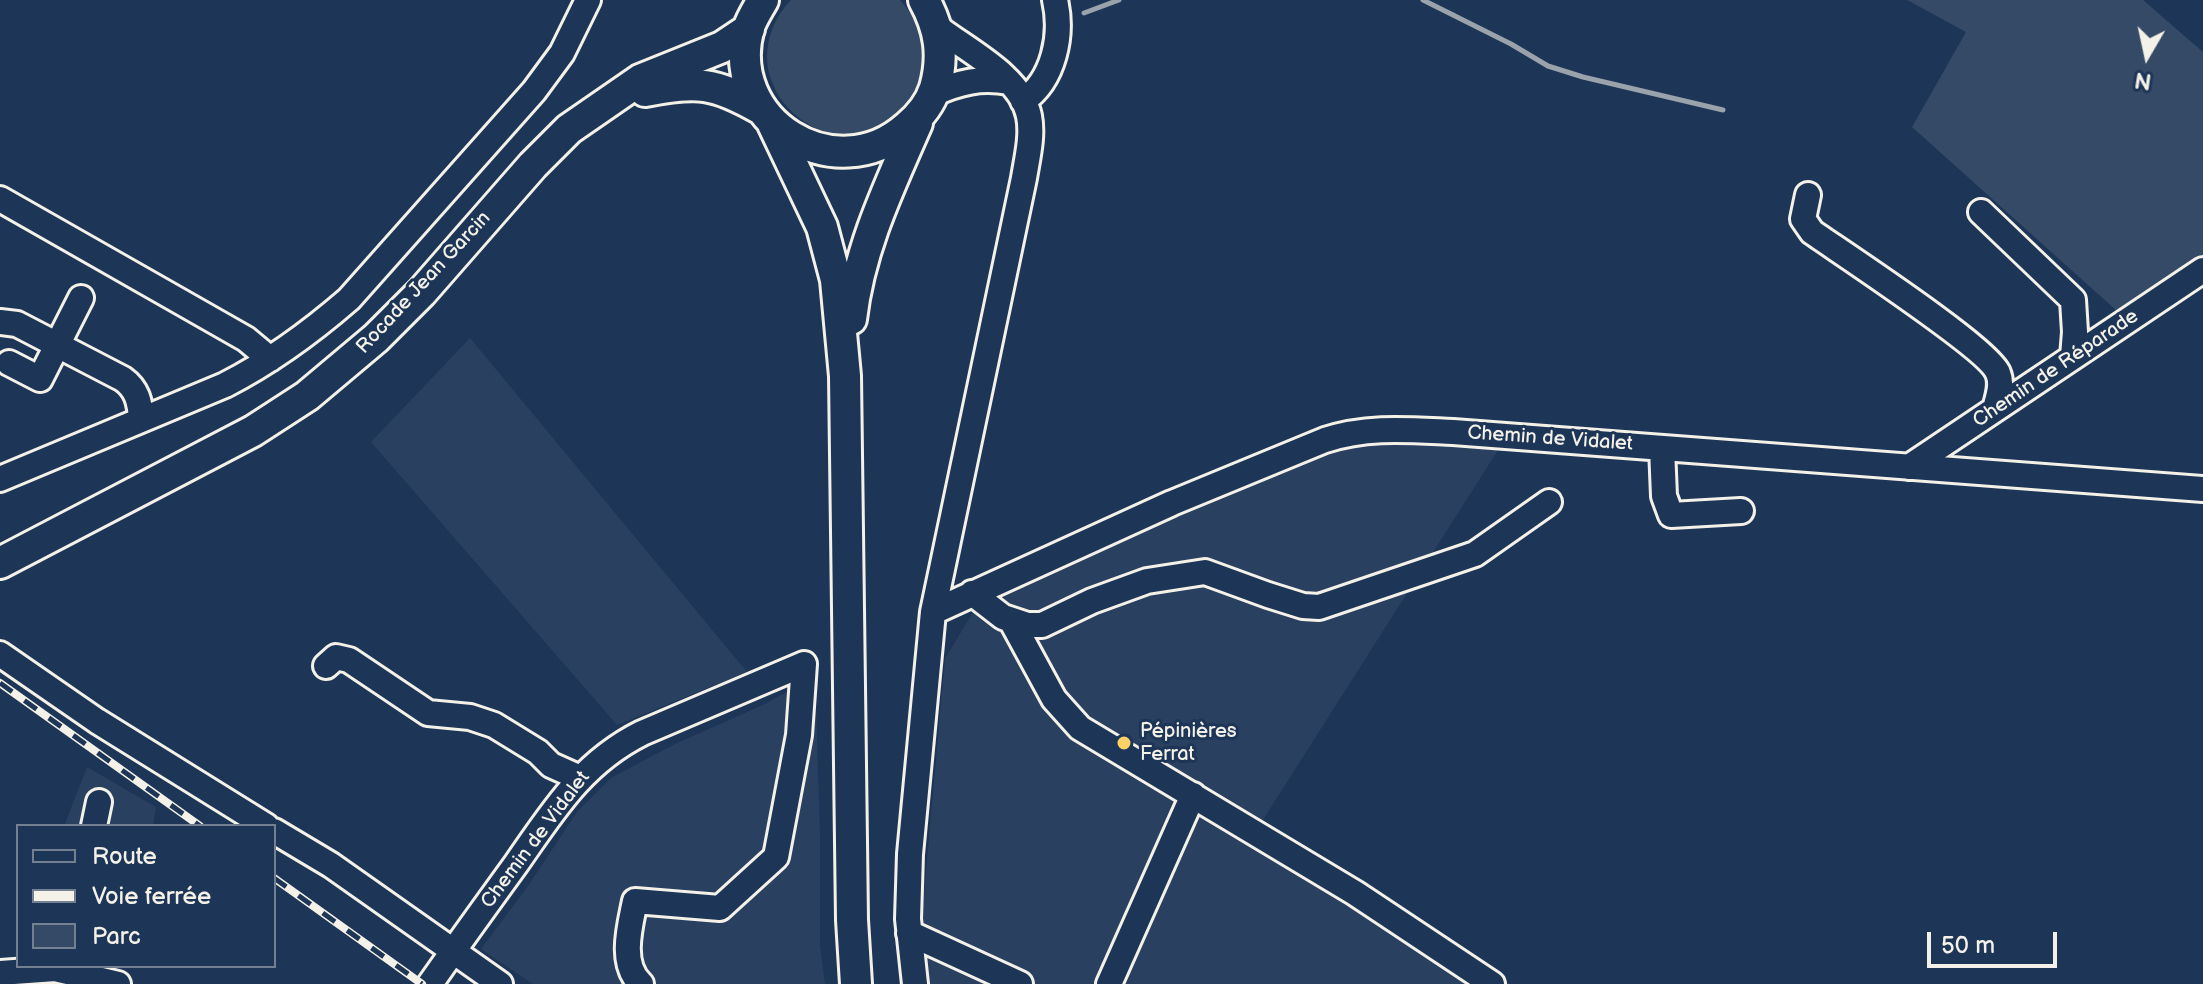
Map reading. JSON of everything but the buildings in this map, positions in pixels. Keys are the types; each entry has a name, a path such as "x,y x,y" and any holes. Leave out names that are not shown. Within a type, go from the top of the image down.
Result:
{"main road":[{"name":"Rocade Jean Garcin","path":"0,563 253,431 307,396 399,316 533,165 569,129 640,80 722,47 753,12"},
{"path":"753,12 745,49 746,70 752,90 794,163 825,240 836,280 845,376 852,920 856,984"},
{"path":"845,376 854,295 868,238 940,72 941,49 930,14"},
{"name":"Rocade Jean Garcin","path":"619,95 682,84 713,85 734,93 800,143 832,152 865,151 895,138 926,105"}],"street":[{"path":"0,479 225,385 270,359 324,321 349,299 534,91 562,53 588,0"},
{"path":"926,105 956,84 978,80 1016,91 1036,93 1057,44 1055,0"},
{"path":"915,984 909,933 910,854 933,612 1028,158 1030,129 1029,115 1016,91 994,67 930,14"},
{"path":"1808,195 1803,219 1812,232 1963,339 1997,370 2000,384 1995,409"},
{"path":"0,199 246,339 270,359"},
{"path":"1981,212 2073,300 2073,357"},
{"name":"Chemin de Réparade","path":"1909,467 2203,270"},
{"path":"9,363 40,379 81,298"},
{"path":"0,322 17,324 132,385 140,401 141,419"},
{"name":"Chemin de Vidalet","path":"933,612 1172,503 1347,433 1379,429 2203,489"},
{"path":"1662,448 1664,496 1671,515 1741,511"},
{"path":"972,593 1003,617 1027,625 1042,625 1092,601 1147,581 1193,572 1217,574 1268,595 1303,606 1319,607 1475,554 1549,502"},
{"path":"1011,620 1054,699 1068,717 1093,736 1355,893 1492,984"},
{"path":"0,654 97,721 263,824"},
{"path":"326,666 336,657 349,660 428,713 470,717 494,725 538,752 551,765 580,778"},
{"name":"Chemin de Vidalet","path":"430,984 580,778 616,746 804,664 799,735 776,857 720,908 635,901 627,944 634,977 641,984"},
{"path":"1109,984 1193,795"},
{"path":"94,824 99,802"},
{"path":"276,832 331,865 500,984"},
{"path":"909,933 1015,983"},
{"path":"0,973 32,969 118,984"}],"shaded area":[{"path":"470,338 747,672 617,725 371,442"},
{"name":"Pépinières Ferrat","path":"1397,440 1500,447 1259,826 1510,984 928,984 920,939 945,659 976,607 1123,534 1353,444"},
{"path":"815,676 820,946 825,984 533,984 481,949 577,812 611,778 675,744 765,704"},
{"path":"87,767 156,807 153,824 65,824"}],"green space":[{"path":"791,0 900,0 918,30 923,59 917,86 902,109 880,125 854,134 826,132 789,109 771,80 767,53 774,25"},
{"path":"1907,0 2143,0 2203,52 2203,258 2117,311 1912,127 1966,32"}],"waterway":[{"path":"1084,13 1119,0"},
{"path":"1423,0 1548,66 1723,110"}],"railway":[{"path":"0,683 197,824"},
{"path":"276,879 422,984"}],"place":[{"name":"Pépinières Ferrat","path":"1124,743"}]}
